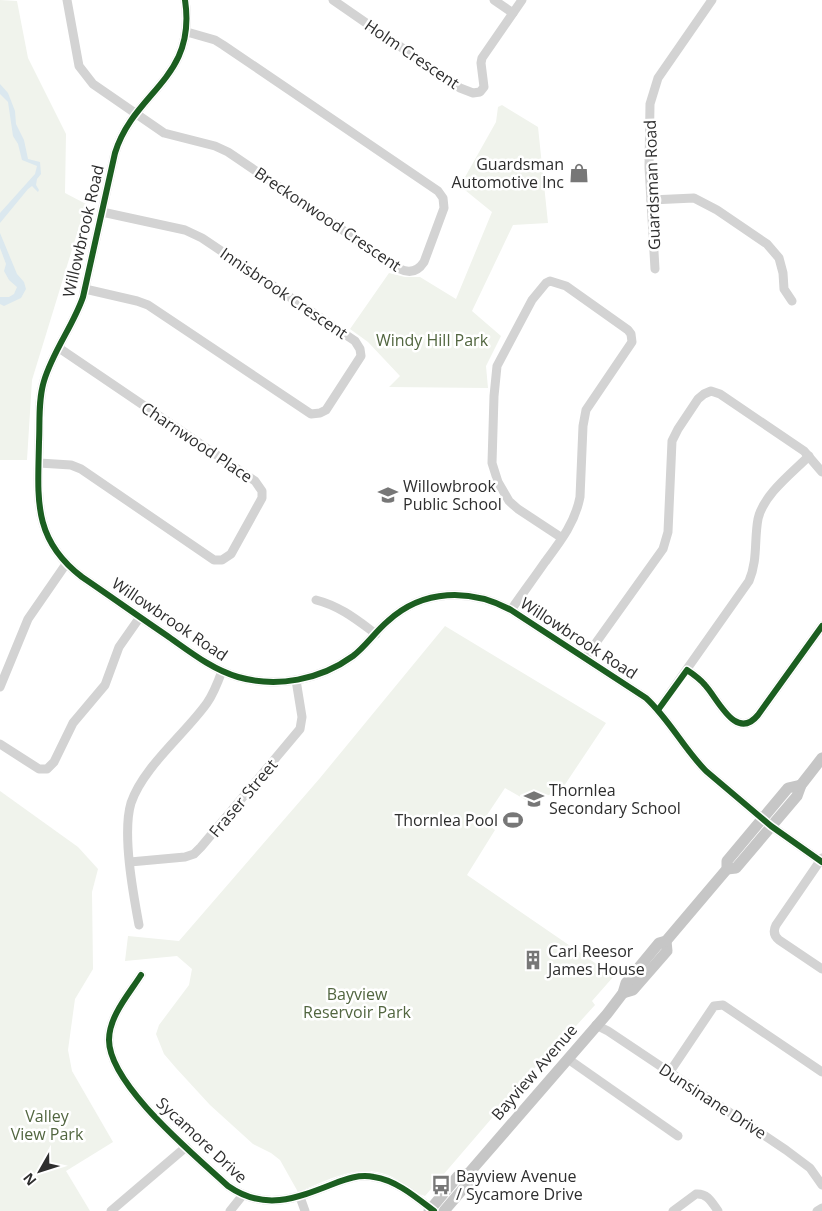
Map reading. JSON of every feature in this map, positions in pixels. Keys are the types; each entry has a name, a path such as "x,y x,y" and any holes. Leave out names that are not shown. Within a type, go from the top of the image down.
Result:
{"main road":[{"name":"Bayview Avenue","path":"431,1210 458,1176 469,1173 623,994 626,984 659,943 666,942 727,869 736,868 767,823 797,796 801,785 822,758"},
{"name":"Bayview Avenue","path":"444,1211 468,1183 469,1173"}],"street":[{"name":"Breckonwood Crescent","path":"67,0 77,59 83,72 92,84 164,133 215,146 228,152 404,271 418,269 424,262 444,208 443,198 438,191 223,45 215,40 186,32"},
{"name":"Willowbrook Road","path":"186,0 188,18 186,32 183,47 172,71 136,114 117,146 85,289 76,315 47,372 41,393 38,506 42,522 52,545 66,564 198,658 222,671 256,680 296,680 317,675 345,661 364,647 388,621 407,607 419,602 438,596 456,594 493,601 511,610 640,694 658,710 700,765 767,823 821,860"},
{"name":"Holm Crescent","path":"333,0 460,88 472,93 480,92 484,87 482,58 522,0"},
{"path":"494,0 513,13"},
{"name":"Guardsman Road","path":"655,269 648,131 650,104 658,78 712,0"},
{"path":"651,200 694,198 717,210 767,244 778,258 783,273 784,289 792,301"},
{"name":"Innisbrook Crescent","path":"85,289 148,305 311,414 326,410 361,356 360,349 355,341 196,234 102,212"},
{"path":"511,610 571,526 578,507 583,455 583,426 586,410 630,348 632,337 628,330 566,286 550,281 546,283 532,300 497,366 492,463 498,482 509,501 562,538"},
{"name":"Charnwood Place","path":"39,463 71,465 81,469 214,560 222,560 231,554 262,498 262,491 255,481 59,348"},
{"path":"585,658 663,548 668,532 672,441 678,428 700,396 711,391 720,394 809,456 822,472"},
{"path":"658,710 749,581 755,563 758,520 764,504 770,494 809,456"},
{"path":"0,687 28,619 66,564"},
{"path":"316,600 332,605 347,613 376,634"},
{"path":"0,744 39,769 44,770 51,766 75,720 104,685 119,647 140,617"},
{"path":"687,670 704,684 732,720 740,724 746,724 755,719 822,626"},
{"path":"139,925 130,862 128,820 131,804 138,787 148,773 208,702 222,671"},
{"name":"Fraser Street","path":"130,862 185,857 194,854 202,847 300,729 302,717 296,680"},
{"path":"821,860 774,930 775,936 779,940 822,969"},
{"name":"Sycamore Drive","path":"140,975 113,1021 109,1040 117,1066 144,1106 228,1186 242,1196 256,1201 272,1202 300,1197 346,1179 374,1176 395,1184 431,1210"},
{"path":"669,1073 714,1006 718,1005 724,1005 822,1072"},
{"name":"Dunsinane Drive","path":"596,1025 608,1031 803,1162 810,1168 822,1185"},
{"path":"568,1058 678,1136"},
{"path":"111,1211 186,1147"},
{"path":"673,1211 700,1193 708,1196 718,1211"},
{"path":"230,1211 242,1196"},
{"path":"300,1197 305,1211"},
{"path":"818,1211 822,1208"}],"green space":[{"path":"0,0 17,1 28,58 66,134 65,193 86,204 32,380 27,460 0,460"},
{"name":"Windy Hill Park","path":"502,105 538,127 548,223 513,225 472,311 501,336 486,366 488,388 389,387 400,376 368,342 350,329 389,273 405,277 420,277 456,299 492,212 460,186 496,122 498,107"},
{"name":"Bayview Reservoir Park","path":"445,626 606,723 562,789 531,803 505,788 483,821 495,830 467,875 614,976 592,1001 595,1005 576,1026 570,1027 425,1196 388,1175 365,1171 342,1175 298,1192 280,1160 253,1144 210,1105 164,1054 156,1034 159,1025 189,985 192,969 177,956 125,961 128,936 179,941 320,778"},
{"name":"Valley View Park","path":"0,791 78,847 98,869 92,892 93,969 75,999 68,1050 72,1071 113,1142 66,1171 90,1211 0,1211"}],"shaded area":[{"path":"0,84 8,93 15,111 16,124 24,140 28,159 40,162 41,174 37,179 36,185 39,190 38,192 32,186 28,189 0,223 0,213 35,174 37,166 22,160 18,144 13,136 8,102 0,94"},
{"path":"0,233 17,274 24,282 26,289 21,298 4,306 0,304 0,297 9,297 14,294 17,287 9,280 4,271 6,264 0,248"}],"cycle path":[{"path":"185,0 186,27 182,49 162,83 136,114 124,132 115,153 83,297 52,359 42,388 39,499 41,516 54,548 66,563 82,577 209,664 228,674 268,682 298,680 327,671 353,656 383,625 402,610 416,603 447,595 463,595 495,603 511,610 646,698 662,715 706,771 771,826 822,862"},
{"path":"658,710 687,670 703,683 722,708 735,721 742,724 750,722 758,715 822,626"},
{"path":"141,975 120,1006 112,1022 109,1040 113,1058 123,1078 156,1119 228,1186 241,1194 254,1198 280,1200 306,1194 348,1179 368,1176 382,1179 398,1186 434,1211"}],"place":[{"name":"Guardsman Automotive Inc","path":"579,173"},
{"name":"Willowbrook Public School","path":"388,495"},
{"name":"Thornlea Secondary School","path":"534,799"},
{"name":"Thornlea Pool","path":"513,820"},
{"name":"Carl Reesor James House","path":"533,960"},
{"name":"Bayview Avenue / Sycamore Drive","path":"441,1185"}]}
